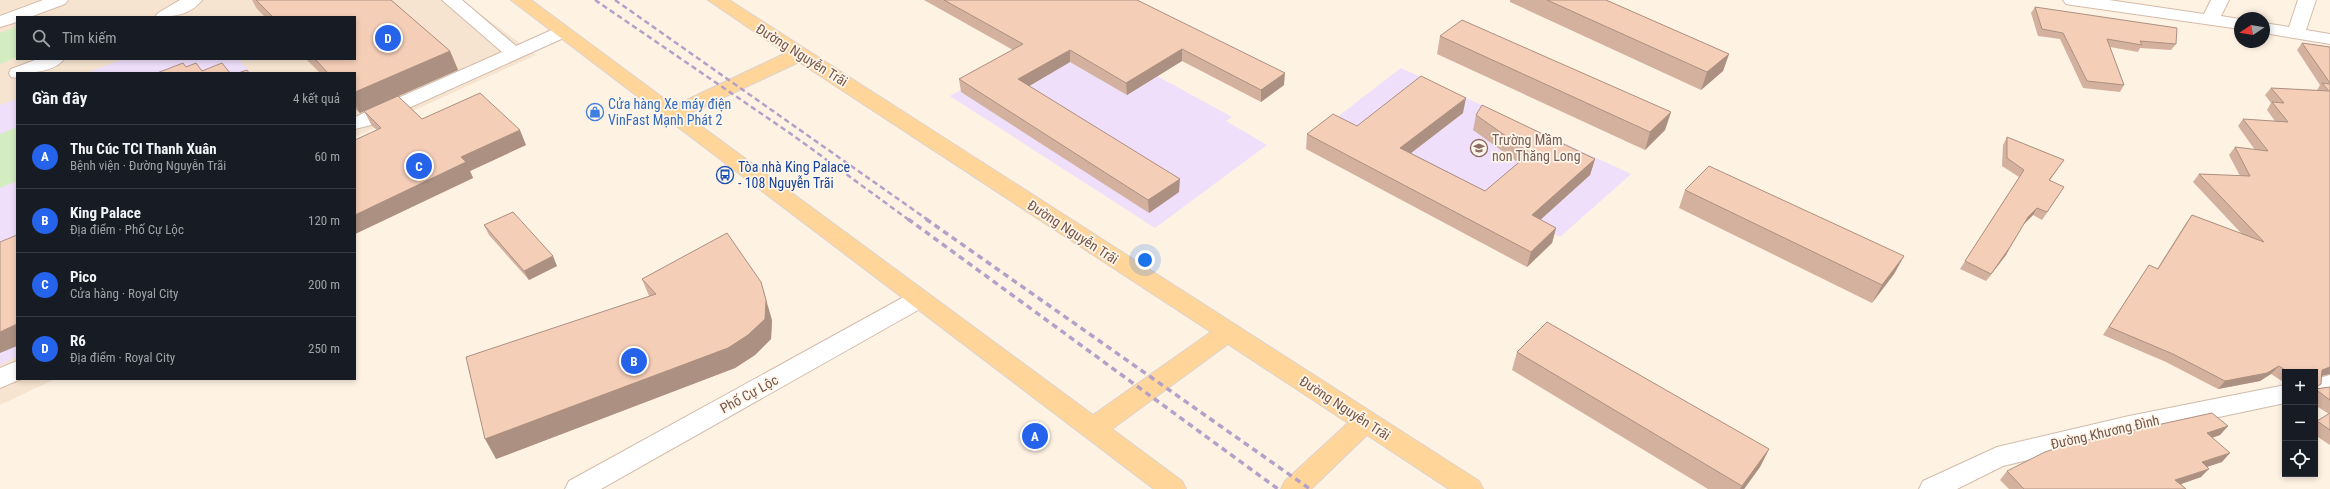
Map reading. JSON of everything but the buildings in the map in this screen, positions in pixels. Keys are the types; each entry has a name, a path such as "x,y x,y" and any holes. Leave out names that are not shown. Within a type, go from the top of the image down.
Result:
{"main road":[{"path":"520,0 1173,489"},
{"name":"Đường Nguyễn Trãi","path":"717,0 1470,489"},
{"path":"672,114 800,54"},
{"path":"1093,429 1228,332"},
{"path":"1294,489 1366,421"}],"street":[{"path":"16,16 59,0"},
{"path":"166,16 193,0"},
{"path":"451,0 516,54"},
{"path":"2072,0 2234,23"},
{"path":"2299,27 2307,0"},
{"path":"2210,20 2220,1"},
{"path":"0,22 16,16"},
{"path":"2270,28 2299,27 2330,39"},
{"path":"356,123 516,54 562,32"},
{"path":"21,72 52,60"},
{"path":"0,80 16,74"},
{"name":"Phố Cự Lộc","path":"578,489 919,299"},
{"path":"0,379 16,371"},
{"path":"2318,387 2330,384"},
{"name":"Đường Khương Đình","path":"1932,489 1997,457 2129,426 2282,395"}],"shaded area":[{"path":"0,0 462,0 536,55 356,137 356,72 16,72 16,380 53,380 0,405"},
{"path":"1071,29 1232,117 1226,121 1267,145 1155,228 950,96"},
{"path":"120,60 240,60 250,72 89,72"},
{"name":"Trường Mầm non Thăng Long","path":"1401,68 1631,174 1560,237 1332,121"},
{"path":"16,99 16,357 0,365 0,105"}],"green space":[{"path":"16,27 16,57 0,64 0,33"},
{"path":"16,127 16,181 0,188 0,134"}],"pier":[{"path":"2230,0 2330,0 2330,17 2231,2"}],"railway":[{"path":"595,0 794,136 909,220"},
{"path":"615,0 928,220"},
{"path":"908,219 1278,489"},
{"path":"926,219 1310,489"}],"place":[{"name":"R6","path":"388,38"},
{"name":"Cửa hàng Xe máy điện VinFast Mạnh Phát 2","path":"595,112"},
{"name":"Trường Mầm non Thăng Long","path":"1479,148"},
{"name":"Pico","path":"419,166"},
{"name":"Tòa nhà King Palace - 108 Nguyễn Trãi","path":"725,175"},
{"name":"King Palace","path":"634,361"},
{"name":"Thu Cúc TCI Thanh Xuân","path":"1035,436"}]}
